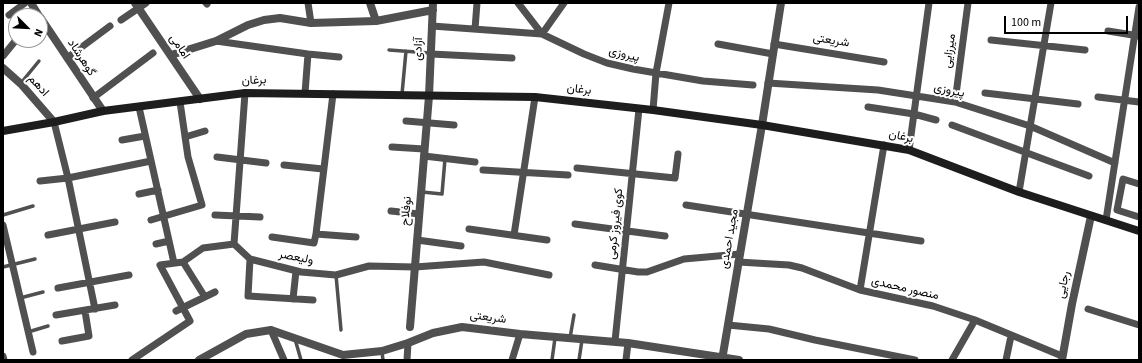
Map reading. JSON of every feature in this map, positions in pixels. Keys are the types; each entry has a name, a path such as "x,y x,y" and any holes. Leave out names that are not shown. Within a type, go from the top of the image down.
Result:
{"main road":[{"name":"برغان","path":"3,131 103,111 245,93 535,97 652,110 762,125 909,150 1019,192 1139,231"}],"street":[{"path":"121,20 137,6 146,3"},
{"path":"308,3 311,23"},
{"path":"370,3 376,21"},
{"path":"474,29 477,3"},
{"path":"518,3 542,34"},
{"path":"542,34 564,3"},
{"path":"652,110 656,73 669,3"},
{"name":"مجید احمدی","path":"722,358 762,125 781,3"},
{"path":"909,150 928,3"},
{"name":"میرزایی","path":"955,102 968,3"},
{"path":"1019,192 1051,3"},
{"name":"امامی","path":"137,6 200,99"},
{"path":"170,55 216,40 248,25 264,20 280,18 311,23 376,21 433,7"},
{"name":"آزادی","path":"429,96 433,7"},
{"path":"1106,220 1125,100 1137,36 1139,7"},
{"path":"67,58 110,26"},
{"path":"432,26 542,34"},
{"name":"گوهرشاد","path":"48,29 103,111"},
{"path":"1108,31 1137,36"},
{"name":"پیروزی","path":"542,34 584,54 633,70 703,81 753,85"},
{"path":"216,40 308,54 340,57"},
{"path":"991,40 1085,50"},
{"path":"718,44 773,54"},
{"name":"شریعتی","path":"774,44 884,62"},
{"path":"3,56 10,48"},
{"path":"93,98 153,53"},
{"path":"305,93 308,54"},
{"path":"431,54 512,58"},
{"name":"ادهم","path":"3,68 20,84 54,122"},
{"name":"پیروزی","path":"768,83 878,90 955,102 1030,126 1115,163"},
{"path":"132,360 190,321 160,265 183,262 203,248 234,244 245,93"},
{"path":"985,93 1078,104"},
{"path":"272,237 314,243 333,94"},
{"name":"نوفلاح","path":"410,328 429,96"},
{"path":"514,235 535,97"},
{"path":"1098,97 1139,102"},
{"path":"151,220 202,205 188,157 180,102"},
{"path":"139,107 174,263"},
{"path":"868,107 914,114 936,120"},
{"name":"کوی فیروز کرمی","path":"615,341 639,109"},
{"path":"406,121 454,125"},
{"path":"54,122 68,178 95,309"},
{"path":"952,125 1089,176"},
{"path":"185,136 205,132"},
{"path":"122,140 146,136"},
{"path":"860,290 884,145"},
{"path":"392,147 424,153 445,159 475,162"},
{"path":"577,168 632,172 676,178 678,154"},
{"path":"217,158 266,163"},
{"path":"40,182 68,178 151,161"},
{"path":"284,165 323,169"},
{"path":"483,170 568,175"},
{"path":"1139,184 1123,179 1117,210 1139,217"},
{"path":"139,194 158,190"},
{"path":"686,205 921,241"},
{"path":"391,211 419,214"},
{"path":"215,214 260,218"},
{"name":"رجایی","path":"1062,358 1091,216"},
{"path":"48,234 115,222"},
{"path":"575,224 665,236"},
{"path":"3,225 32,352"},
{"path":"468,229 547,240"},
{"path":"316,234 356,237"},
{"path":"417,240 462,246"},
{"path":"156,244 169,241"},
{"name":"ولیعصر","path":"234,244 250,259 296,271 336,276 369,266 415,267 484,262 549,275"},
{"name":"منصور محمدی","path":"595,265 647,272 684,259 739,258 789,265 802,268 860,290 933,306 974,320 1062,358"},
{"path":"250,259 248,296 313,300"},
{"path":"183,262 206,297"},
{"path":"293,299 296,271"},
{"path":"58,288 129,275"},
{"path":"176,311 215,292"},
{"path":"56,315 115,306"},
{"path":"1088,308 1139,325"},
{"path":"62,340 89,336 85,311"},
{"path":"952,360 974,320"},
{"path":"728,325 769,329 815,340 915,360"},
{"name":"شریعتی","path":"202,359 246,334 271,330 344,358 382,351 408,344 433,333 462,327 520,334 615,341 739,360"},
{"path":"271,330 284,360"},
{"path":"512,360 520,334"},
{"path":"1006,360 1011,336"},
{"path":"626,360 628,343"},
{"path":"407,360 408,344"},
{"path":"3,356 4,360"}],"lane":[{"path":"389,50 431,54"},
{"path":"402,94 406,51"},
{"path":"20,84 39,61"},
{"path":"421,192 442,194 445,159"},
{"path":"3,215 33,206"},
{"path":"3,267 35,259"},
{"path":"336,276 341,330"},
{"path":"20,298 43,292"},
{"path":"570,338 574,315"},
{"path":"28,332 48,326"},
{"path":"552,360 555,337"},
{"path":"294,338 301,360"},
{"path":"579,360 582,339"},
{"path":"382,351 383,360"}]}
